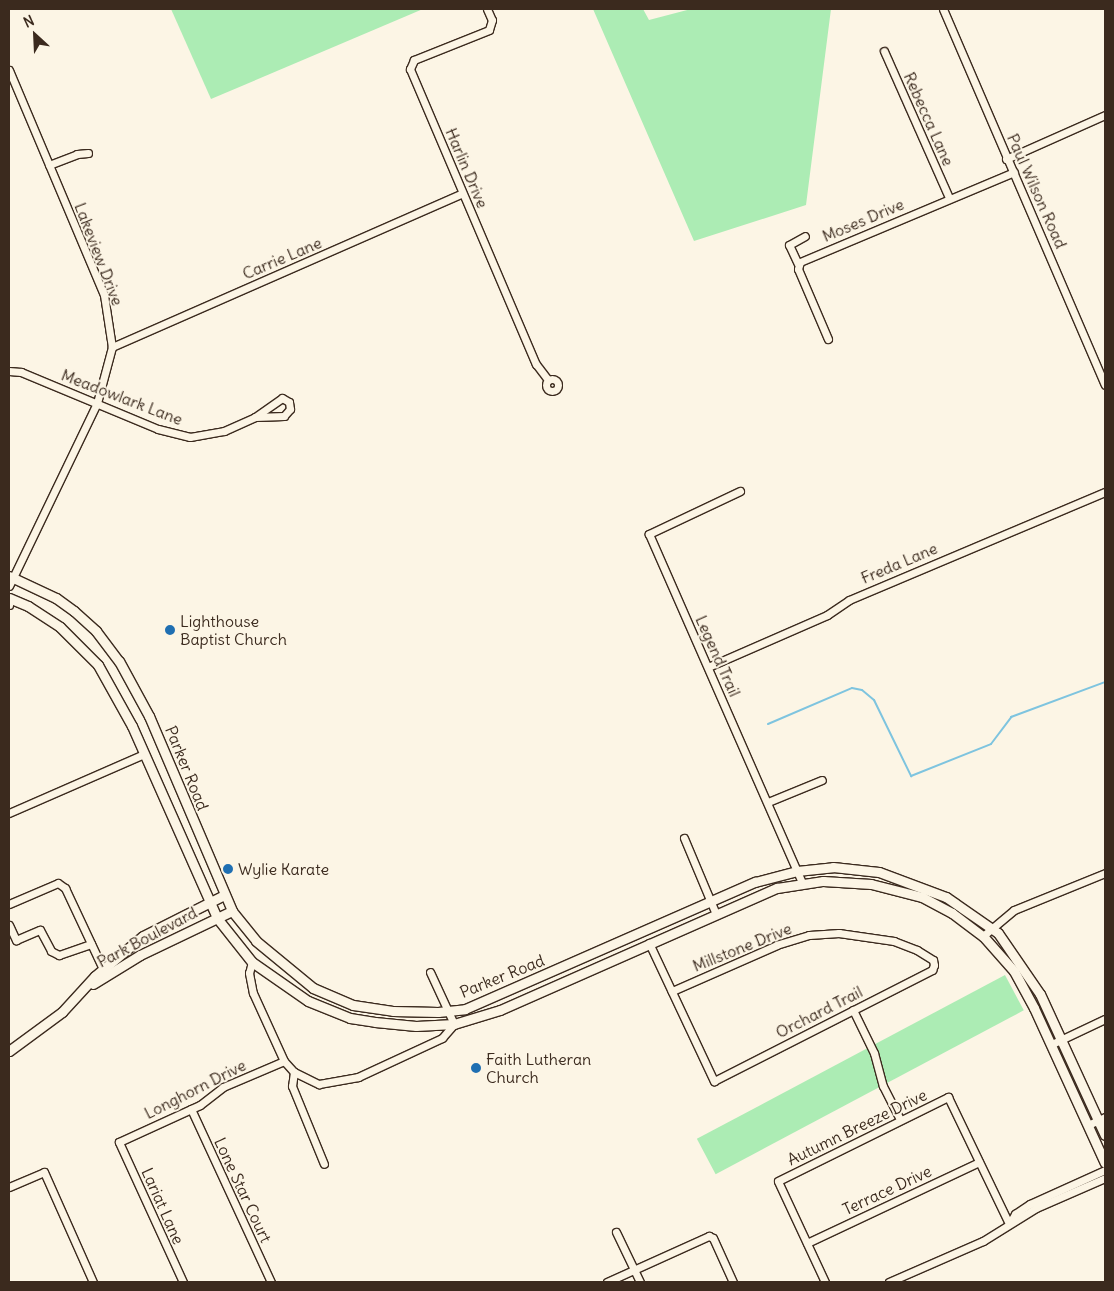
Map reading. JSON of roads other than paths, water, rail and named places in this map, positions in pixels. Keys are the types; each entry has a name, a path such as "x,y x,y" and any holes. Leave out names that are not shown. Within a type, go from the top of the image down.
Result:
{"main road":[{"name":"Parker Road","path":"12,577 74,611 96,631 126,672 149,716 232,911 256,941 288,971 332,997 393,1011 448,1011 486,1002 755,882 797,871 833,867 862,869 901,878 946,897 991,927 1013,950 1035,985 1061,1040 1102,1118 1105,1135"},
{"name":"Parker Road","path":"9,598 28,606 60,627 98,665 116,694 208,902 217,918 252,962 308,1001 350,1018 416,1026 454,1024 500,1010 649,942 777,888 802,883 862,883 922,897 952,913 983,936 1014,971 1052,1044 1105,1163"},
{"name":"Park Boulevard","path":"9,1051 35,1034 103,969 143,936 224,895"},
{"name":"Park Boulevard","path":"78,994 140,956 232,911"}],"street":[{"name":"Harlin Drive","path":"487,9 492,20 489,30 410,64 461,194 536,364 548,380"},
{"name":"Paul Wilson Road","path":"943,9 1105,385"},
{"name":"Rebecca Lane","path":"884,51 949,198"},
{"name":"Lakeview Drive","path":"9,70 104,295 112,347 97,402 9,586"},
{"path":"1006,159 1105,116"},
{"path":"49,165 77,154 88,153"},
{"name":"Moses Drive","path":"798,264 949,198 1014,172"},
{"name":"Carrie Lane","path":"112,347 461,194"},
{"path":"805,236 788,245 798,264 828,339"},
{"name":"Meadowlark Lane","path":"9,371 21,372 158,429 190,437 224,431 255,417 276,400 282,398 289,402 290,409 284,416 255,417"},
{"name":"Legend Trail","path":"740,491 649,534 802,883"},
{"name":"Freda Lane","path":"708,668 827,615 849,600 1105,492"},
{"path":"9,814 144,754"},
{"path":"768,802 822,780"},
{"path":"684,838 716,914"},
{"path":"983,936 991,927 1014,910 1105,873"},
{"path":"9,904 58,883 65,888 103,969"},
{"path":"9,925 16,940 40,930 52,951 59,955 91,944"},
{"name":"Millstone Drive","path":"672,991 777,945 809,935 848,934 894,941 917,950 933,960 934,965"},
{"path":"649,942 672,991"},
{"path":"252,962 249,973 253,993 284,1061 294,1072 319,1084 344,1081 438,1041 454,1024 430,972"},
{"name":"Orchard Trail","path":"672,991 714,1081 932,970 934,965"},
{"path":"853,1010 874,1052 883,1086 900,1120"},
{"path":"1052,1044 1105,1019"},
{"name":"Longhorn Drive","path":"119,1142 191,1110 223,1087 284,1061"},
{"path":"294,1072 292,1086 324,1164"},
{"name":"Autumn Breeze Drive","path":"807,1243 778,1181 948,1097 979,1162"},
{"name":"Lone Star Court","path":"191,1110 270,1282"},
{"path":"1088,1125 1102,1118"},
{"name":"Lariat Lane","path":"119,1142 182,1282"},
{"path":"979,1162 1009,1224"},
{"name":"Terrace Drive","path":"807,1243 979,1162"},
{"path":"1009,1224 1015,1214 1030,1204 1105,1170"},
{"path":"9,1187 44,1172 93,1282"},
{"path":"889,1282 983,1241 1009,1224 1105,1178"},
{"path":"616,1232 640,1282"},
{"path":"606,1282 709,1236 713,1238 733,1282"},
{"path":"807,1243 824,1282"}],"waterway":[{"path":"768,724 852,688 862,690 874,700 911,776 991,744 1011,717 1105,682"}],"place":[{"name":"Lighthouse Baptist Church","path":"170,630"},
{"name":"Wylie Karate","path":"228,869"},
{"name":"Faith Lutheran Church","path":"476,1068"}]}
